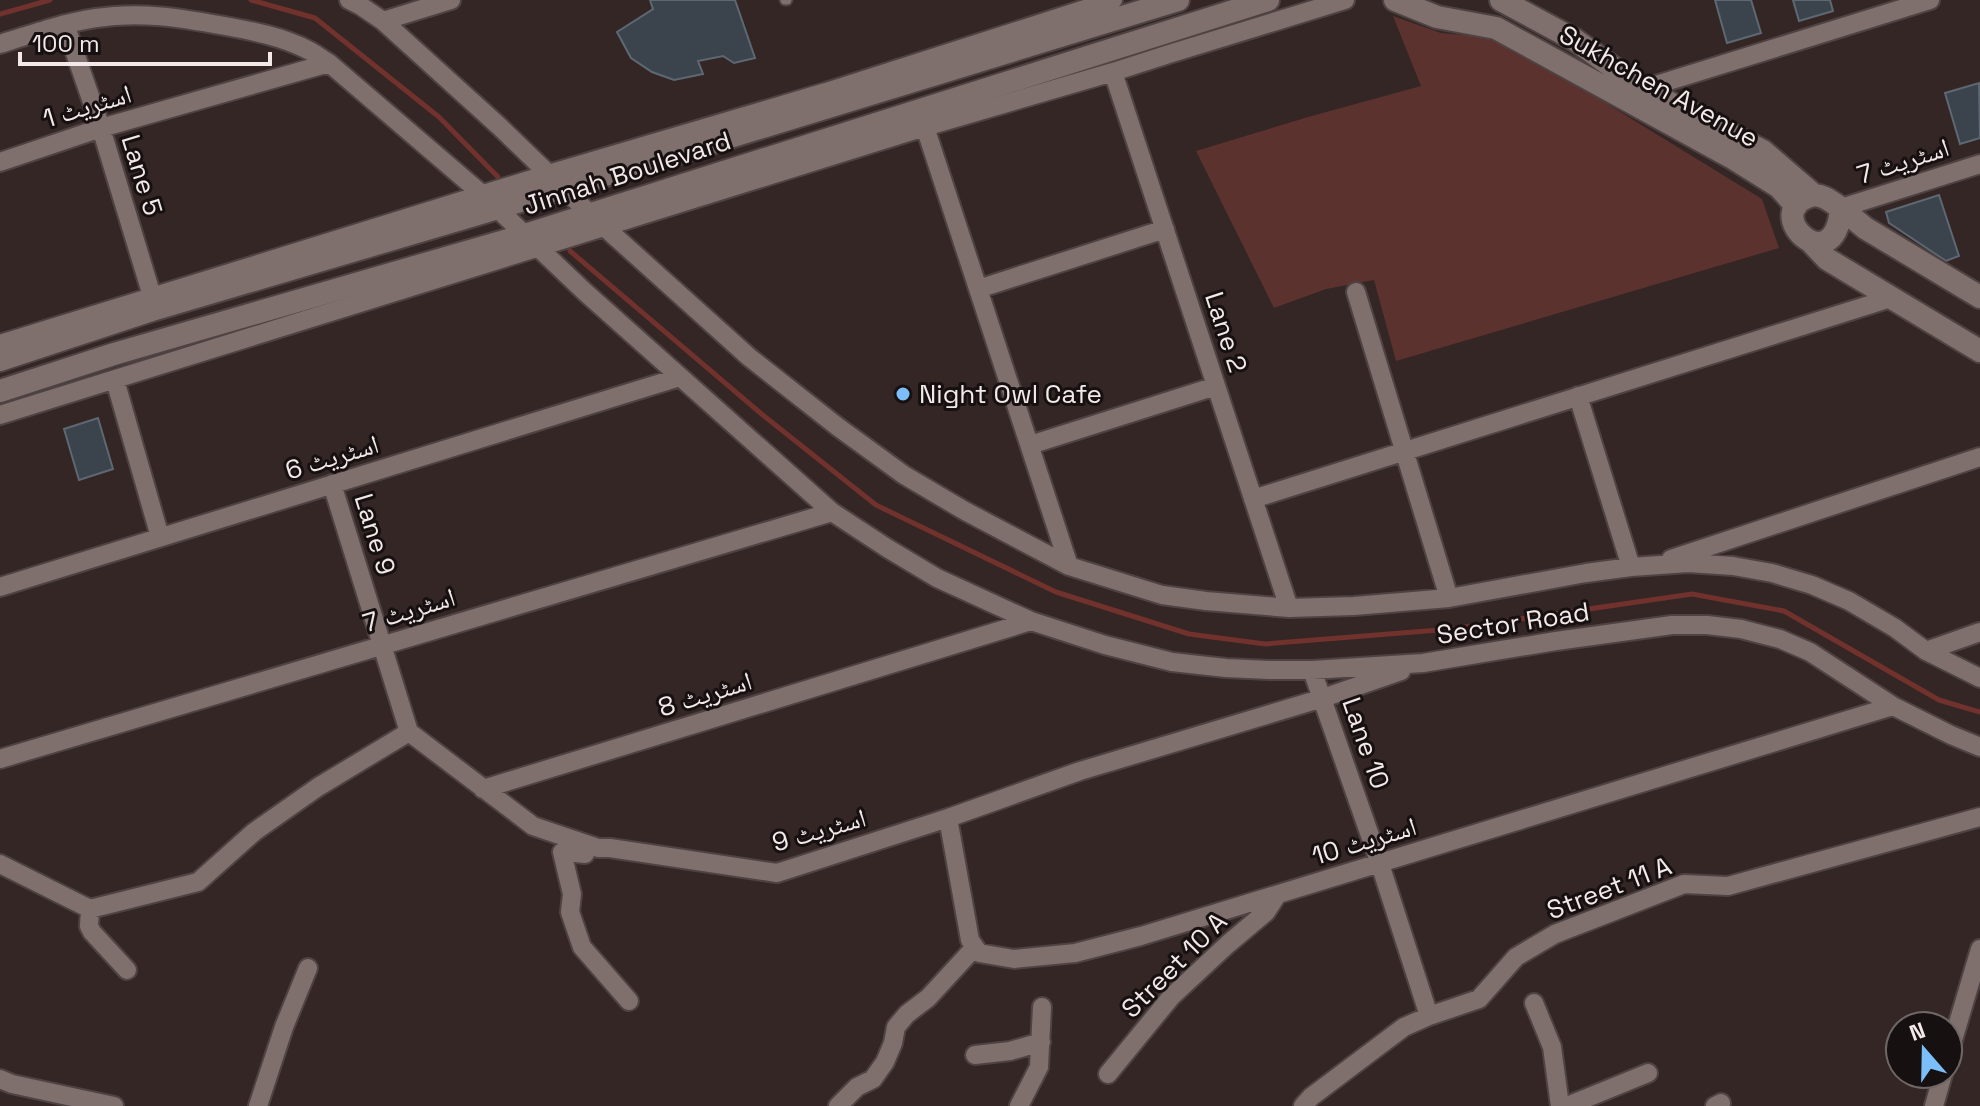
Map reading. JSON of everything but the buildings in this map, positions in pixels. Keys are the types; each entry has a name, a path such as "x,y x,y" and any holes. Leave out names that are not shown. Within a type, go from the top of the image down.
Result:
{"street":[{"path":"349,0 383,21 749,357 838,427 928,490 1069,566 1162,595 1289,608 1449,598 1631,567 1688,563 1733,566 1812,585 1849,601 1895,628 1926,651 1980,678"},
{"path":"383,21 451,0"},
{"path":"555,181 826,92 1069,7 1113,0"},
{"name":"Jinnah Boulevard","path":"0,360 555,181 1154,4 1178,0"},
{"name":"Jinnah Boulevard","path":"0,391 114,354 531,241 1167,43 1268,0"},
{"path":"597,220 1113,72 1167,43 1345,0"},
{"name":"Sukhchen Avenue","path":"1395,0 1437,17 1496,28 1805,201 1829,199 1865,228 1980,297"},
{"name":"Sukhchen Avenue","path":"1504,0 1575,40 1643,89 1763,151 1805,201"},
{"path":"1643,89 1930,0"},
{"name":"Sector Road","path":"0,44 65,24 143,14 174,16 278,38 308,49 329,63 490,202 832,512 937,578 1031,621 1172,662 1226,668 1312,670 1423,663 1672,625 1741,629 1780,639 1810,652 1893,706 1980,747"},
{"name":"Lane 5","path":"65,24 101,128 152,296"},
{"name":"اسٹریٹ 1","path":"0,162 101,128 329,63"},
{"name":"Lane 2","path":"1113,72 1289,608"},
{"path":"925,127 1069,566"},
{"name":"اسٹریٹ 7","path":"1841,208 1980,164"},
{"name":"Sukhchen Avenue","path":"1805,201 1793,220 1794,227 1827,259 1980,351"},
{"path":"0,344 152,296 490,202"},
{"path":"1810,241 1824,241 1834,235 1840,223 1841,208"},
{"path":"978,289 1165,229"},
{"path":"0,415 115,380 531,241"},
{"path":"1356,292 1449,598"},
{"path":"1253,499 1891,298"},
{"name":"اسٹریٹ 6","path":"0,587 680,377"},
{"path":"115,380 160,537"},
{"path":"1030,445 1216,386"},
{"path":"1578,396 1631,567"},
{"path":"1653,565 1980,457"},
{"name":"Lane 9","path":"332,484 382,646"},
{"name":"اسٹریٹ 7","path":"0,759 832,512"},
{"name":"اسٹریٹ 8","path":"483,789 1031,621"},
{"path":"1926,651 1980,632"},
{"path":"382,646 409,732 483,789"},
{"name":"اسٹریٹ 9","path":"483,789 533,826 598,848 777,873 948,818 1080,771 1323,698 1423,663"},
{"name":"Lane 10","path":"1312,670 1429,1016"},
{"name":"اسٹریٹ 10","path":"975,947 979,953 1014,959 1075,953 1141,936 1893,706"},
{"path":"0,864 90,909 198,882 254,832 318,787 409,732"},
{"name":"Street 11 A","path":"1303,1106 1404,1027 1479,999 1516,957 1555,934 1684,884 1728,886 1980,817"},
{"path":"838,1106 857,1087 873,1079 885,1062 896,1027 975,947 970,940 948,818"},
{"path":"598,848 593,853 576,853 568,849 562,852 572,894 570,912 582,947 629,1001"},
{"name":"Street 10 A","path":"1108,1074 1171,997 1266,912 1277,895"},
{"path":"90,909 89,926 92,932 127,970"},
{"path":"1963,1010 1978,960"},
{"path":"258,1106 284,1027 308,968"},
{"path":"1534,1003 1552,1047 1560,1106"},
{"path":"1025,1102 1039,1067 1042,1007"},
{"path":"975,1055 1010,1051 1041,1042"},
{"path":"1567,1106 1648,1073"},
{"path":"0,1079 114,1106"}],"shaded area":[{"path":"1393,16 1441,33 1500,38 1762,199 1779,248 1396,361 1374,280 1326,289 1274,308 1196,151 1421,86"}],"waterway":[{"path":"0,14 50,0"},
{"path":"251,0 315,18 439,117 498,177"},
{"path":"570,251 764,416 876,505 1056,592 1189,634 1265,644 1451,629 1692,594 1784,611 1939,700 1980,712"}],"place":[{"name":"Night Owl Cafe","path":"903,394"}]}
